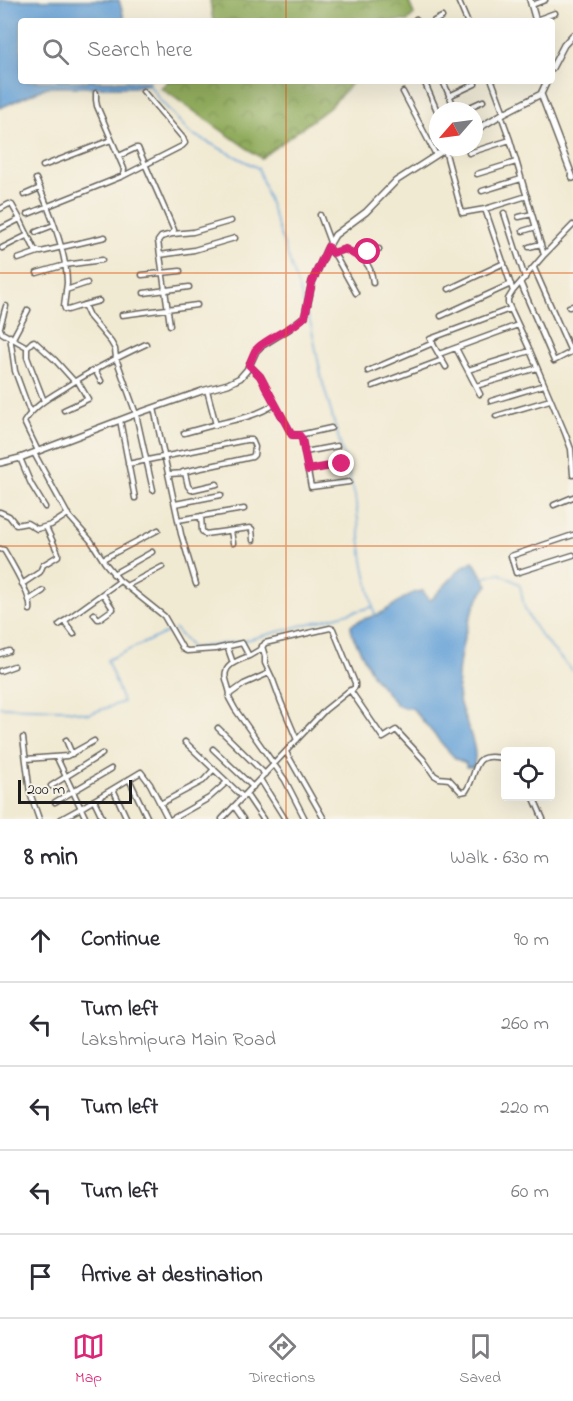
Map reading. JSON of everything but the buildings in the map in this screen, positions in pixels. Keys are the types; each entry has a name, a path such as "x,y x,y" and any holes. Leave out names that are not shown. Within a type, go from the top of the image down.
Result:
{"main road":[{"path":"531,2 534,18"},
{"path":"555,59 573,35"},
{"path":"546,84 542,94 573,178"},
{"path":"483,126 542,94"},
{"path":"0,462 20,458 240,378 261,346 305,316 312,282 329,245 339,232 366,212 396,181 434,156"}],"street":[{"path":"458,0 466,18"},
{"path":"531,2 545,0"},
{"path":"542,18 555,13"},
{"path":"424,84 433,102"},
{"path":"444,84 452,102"},
{"path":"449,96 475,84"},
{"path":"493,84 544,255"},
{"path":"28,214 123,176 185,143 143,90"},
{"path":"403,92 429,142"},
{"path":"96,93 97,106 124,169 123,176"},
{"path":"43,166 111,140"},
{"path":"483,149 510,140"},
{"path":"118,156 138,148 172,224 174,230 172,234"},
{"path":"449,156 462,213 485,209 527,196"},
{"path":"477,174 516,162"},
{"path":"36,179 48,206 61,246 67,282 65,309 99,301"},
{"path":"482,191 521,179"},
{"path":"24,195 40,188"},
{"path":"0,209 12,204 38,252"},
{"path":"485,209 513,291"},
{"path":"504,213 525,278"},
{"path":"320,214 329,245 356,293"},
{"path":"519,217 532,214"},
{"path":"0,229 20,219"},
{"path":"170,326 159,238 193,232 231,221"},
{"path":"36,232 54,225"},
{"path":"573,225 544,255 508,299 510,309 571,449 573,475"},
{"path":"523,231 536,227"},
{"path":"2,248 28,235"},
{"path":"18,259 61,246 105,237"},
{"path":"160,255 194,250 235,238"},
{"path":"529,247 541,244"},
{"path":"333,253 345,249 364,260 372,272 374,283"},
{"path":"364,260 368,252 379,249"},
{"path":"37,273 64,265 102,260"},
{"path":"449,289 504,263"},
{"path":"520,284 554,361 572,352 534,268"},
{"path":"142,275 180,271"},
{"path":"66,290 87,283"},
{"path":"441,316 511,284"},
{"path":"144,293 189,287"},
{"path":"84,305 89,316 111,342 136,414 153,490"},
{"path":"122,315 196,305"},
{"path":"6,306 0,328 2,333 27,347"},
{"path":"446,367 430,339 510,309"},
{"path":"28,310 11,337 15,371 31,413"},
{"path":"439,354 518,325"},
{"path":"44,401 27,357 27,347 34,341 75,381 88,399 64,410"},
{"path":"368,371 433,343"},
{"path":"146,344 116,358 44,401 25,419 24,424 68,514 91,541 113,574 164,616 183,649 187,651 216,649 242,643 249,656"},
{"path":"456,348 480,393"},
{"path":"468,370 530,351"},
{"path":"373,386 442,360"},
{"path":"249,365 260,376 292,435 331,428"},
{"path":"476,386 537,368"},
{"path":"95,370 101,381"},
{"path":"491,401 544,385"},
{"path":"207,390 216,424"},
{"path":"496,416 550,400"},
{"path":"184,434 245,418 275,405"},
{"path":"154,408 181,534 196,584"},
{"path":"120,420 135,498"},
{"path":"299,435 302,439 311,487 350,482"},
{"path":"128,464 246,440 252,440 255,447 252,457 169,474"},
{"path":"305,452 337,446"},
{"path":"20,458 31,484 45,507"},
{"path":"308,470 342,464"},
{"path":"183,472 187,476 191,490 217,484"},
{"path":"175,504 221,495"},
{"path":"554,505 573,497"},
{"path":"178,520 244,509"},
{"path":"0,512 9,516 16,525 27,523 37,529 46,527 68,514"},
{"path":"201,516 202,531 205,534 251,528 254,540"},
{"path":"22,584 40,572 43,565 58,556 46,527"},
{"path":"103,559 158,530"},
{"path":"231,531 233,543"},
{"path":"573,535 511,556 516,573 573,555"},
{"path":"0,549 4,550 22,584 31,605 30,610"},
{"path":"113,574 152,552"},
{"path":"126,586 162,567"},
{"path":"59,625 120,581"},
{"path":"29,600 43,591"},
{"path":"94,614 99,619 113,609 102,594"},
{"path":"64,621 74,633"},
{"path":"222,819 274,765 325,710 355,687 356,683 333,629 330,628 265,644 261,649 233,663 225,675 229,698 235,709 274,765 285,780 305,819"},
{"path":"227,646 233,663"},
{"path":"262,646 265,663 297,740"},
{"path":"0,654 9,651"},
{"path":"0,671 14,666"},
{"path":"230,694 244,684 269,673"},
{"path":"351,692 383,738 396,730 423,759 434,775 449,779 461,792 468,788 475,766 481,759 501,758"},
{"path":"218,728 265,774"},
{"path":"23,738 30,793 39,819"},
{"path":"66,740 72,754"},
{"path":"26,759 57,758 72,754 94,741"},
{"path":"185,742 244,795 263,819"},
{"path":"213,748 253,787"},
{"path":"286,752 324,819"},
{"path":"51,786 102,754"},
{"path":"57,758 86,819"},
{"path":"55,802 111,769"},
{"path":"160,804 203,781 214,769"},
{"path":"61,819 141,772 170,819 209,798 227,782"},
{"path":"129,779 148,819"},
{"path":"260,779 285,819"},
{"path":"113,789 127,819"},
{"path":"94,800 103,819"},
{"path":"535,801 543,819"},
{"path":"234,806 243,819"}],"green space":[{"path":"210,0 408,0 414,14 411,18 213,18"},
{"path":"165,84 351,84 329,108 261,158 161,88"}],"water":[{"path":"0,0 119,0 124,18 18,18 18,84 149,84 134,87 47,87 0,108"},
{"path":"473,561 488,585 468,623 458,672 459,700 475,752 473,767 466,767 466,763 456,759 412,708 397,705 373,676 352,634 351,625 385,611 417,592 423,591 429,600 432,599 462,567"}],"waterway":[{"path":"149,84 160,100 190,133 258,168 305,307"},
{"path":"307,314 322,380 355,496 363,561 375,616"},
{"path":"483,578 499,573 519,584 530,620 547,643 573,671"},
{"path":"175,629 192,648 243,641 372,607"},
{"path":"0,707 62,709 89,714 123,702 107,660 170,631"}],"route":[{"path":"342,464 308,470 302,439 299,435 292,435 260,376 249,365 261,346 305,316 312,282 328,247 333,253 345,249 364,260 368,252"}]}
